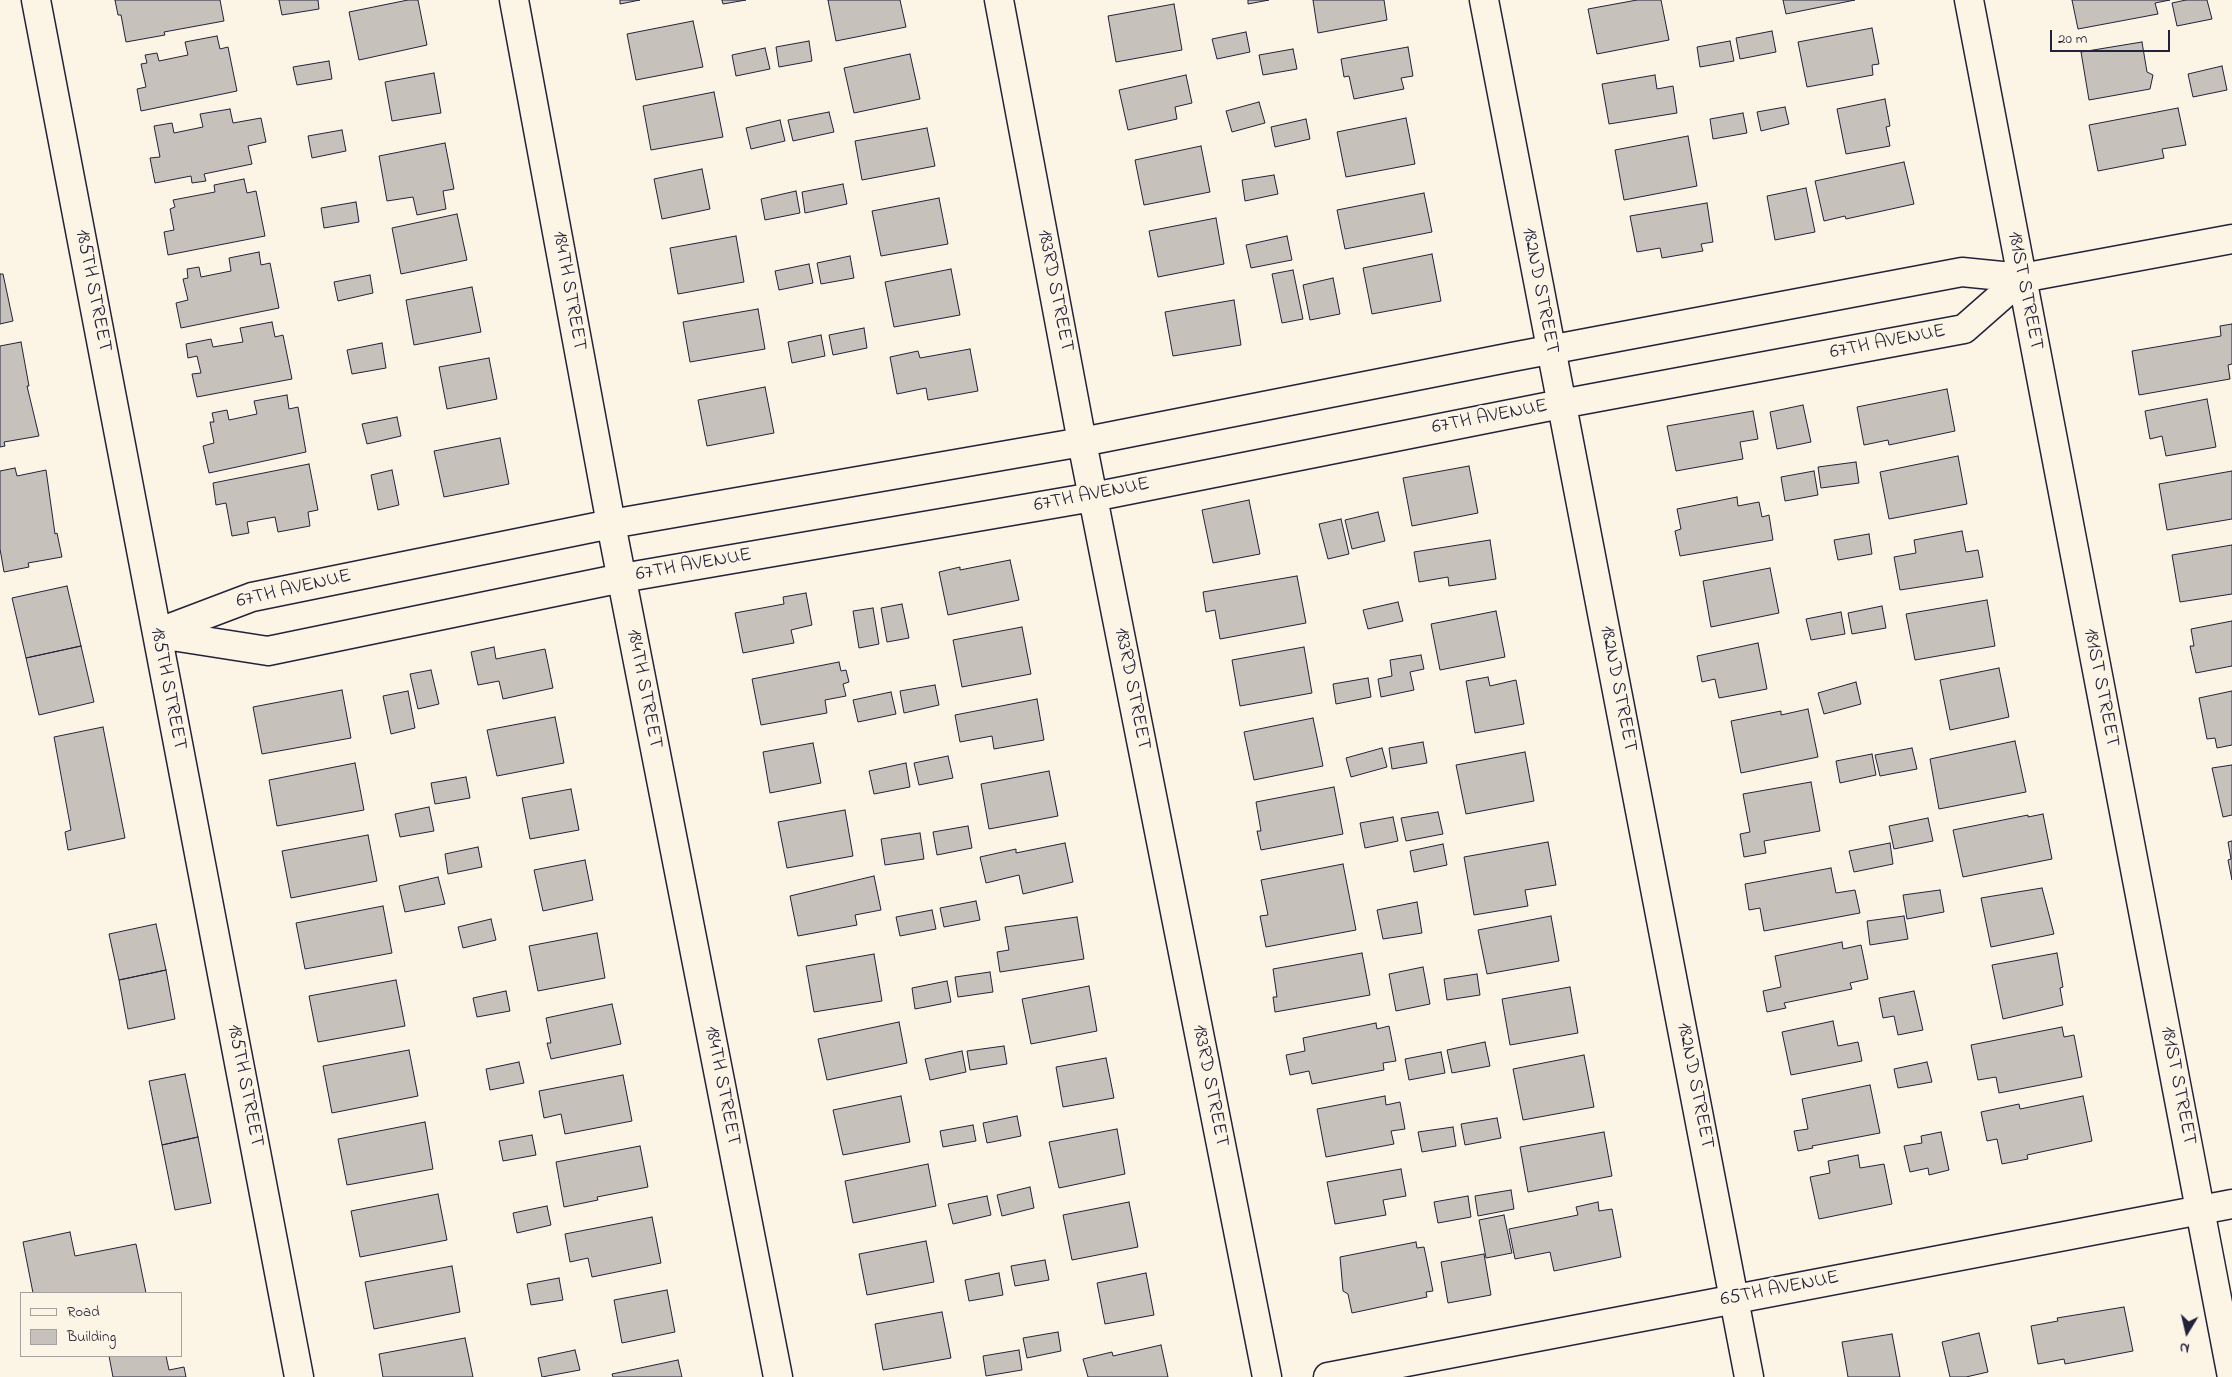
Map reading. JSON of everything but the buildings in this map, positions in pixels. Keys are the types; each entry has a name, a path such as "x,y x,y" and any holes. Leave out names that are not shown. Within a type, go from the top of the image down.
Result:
{"street":[{"name":"185TH STREET","path":"36,0 299,1377"},
{"name":"184TH STREET","path":"514,0 611,524 778,1377"},
{"name":"183RD STREET","path":"999,0 1082,442 1267,1377"},
{"name":"182ND STREET","path":"1484,0 1750,1377"},
{"name":"181ST STREET","path":"1969,0 2232,1377"},
{"name":"67TH AVENUE","path":"157,634 252,597 611,524 1082,442 1550,349 1962,272 2022,278 2232,239"},
{"name":"67TH AVENUE","path":"157,634 268,651 622,578 1093,497 1561,404 1964,328 2022,278"},
{"name":"65TH AVENUE","path":"1328,1377 2232,1204"}]}
